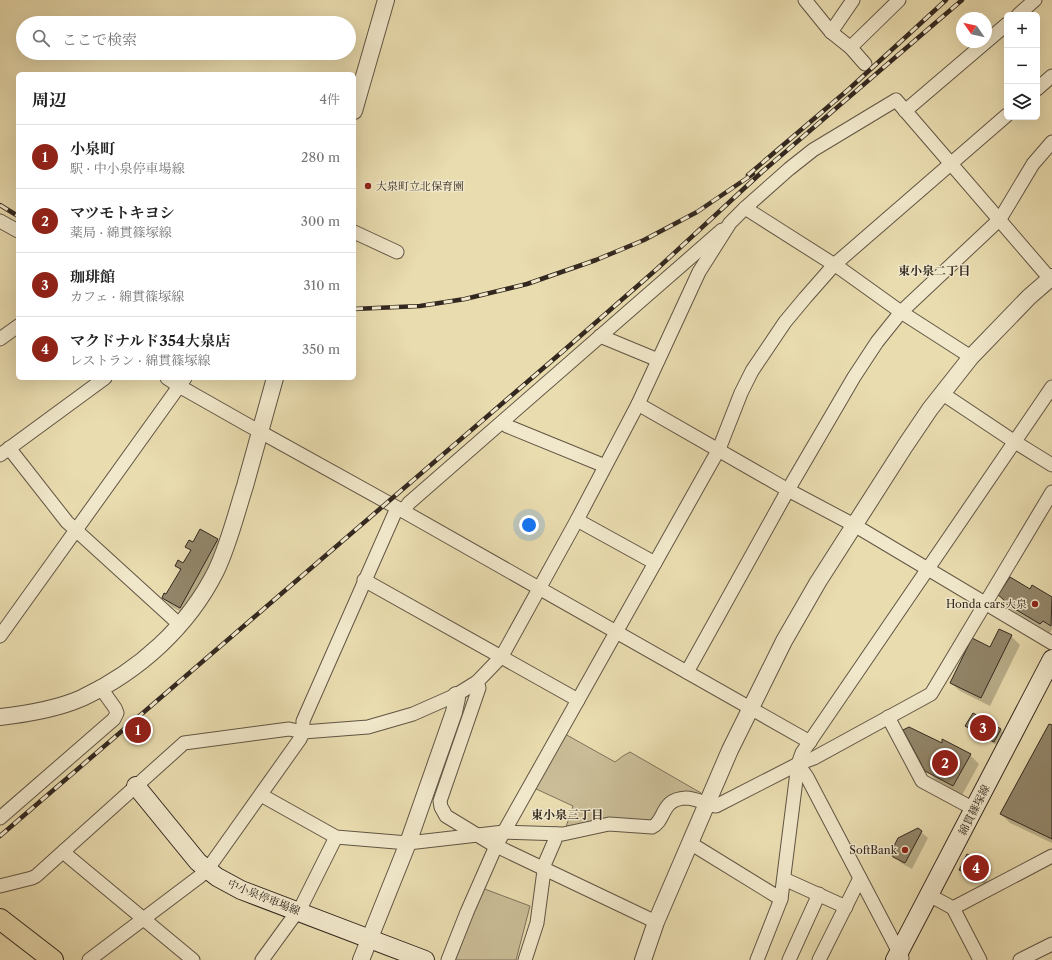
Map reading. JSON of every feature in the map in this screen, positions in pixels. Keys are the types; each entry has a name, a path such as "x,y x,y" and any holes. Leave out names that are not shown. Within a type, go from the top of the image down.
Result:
{"main road":[{"name":"綿貫篠塚線","path":"899,958 929,895 1052,659"},
{"name":"中小泉停車場線","path":"136,786 186,849 207,870 217,877 241,890 425,960"},
{"path":"0,919 53,960"}],"street":[{"path":"356,104 386,0"},
{"path":"805,0 831,32 851,48 865,64"},
{"path":"831,32 854,0"},
{"path":"851,48 899,0"},
{"path":"1021,12 1035,0"},
{"path":"905,111 1004,27"},
{"path":"1040,86 1052,76"},
{"path":"89,960 207,870 300,739 303,732 303,721 364,580 400,509 409,503 503,422 812,150 896,100 1051,279 1029,297 971,357 930,409 818,582 784,641 730,750 656,922 643,960"},
{"path":"448,960 496,846 719,449 741,393 752,371 766,349 785,322 834,265 1004,118"},
{"path":"687,672 788,490 854,377 877,342 901,312 1000,219 1033,164 1052,142"},
{"path":"745,208 834,265 901,312 971,357"},
{"path":"1,222 16,230"},
{"path":"0,886 32,878 186,742 289,729 303,732 368,727 414,714 477,682 502,656 577,520 638,404 700,272 730,223"},
{"path":"356,233 397,252"},
{"path":"0,339 16,327"},
{"path":"600,336 658,360"},
{"path":"102,380 4,451 67,522 180,625"},
{"path":"0,717 45,710 81,698 138,664 153,652 180,625 206,589 221,560 234,525 274,380"},
{"path":"0,636 182,382 260,432 400,509 810,742"},
{"path":"757,960 781,899 798,764 802,753 1052,388"},
{"path":"943,394 1052,465"},
{"path":"638,404 719,449 788,490 854,525 1052,643"},
{"path":"503,422 507,426 605,466"},
{"path":"261,795 336,837 408,843 504,832 564,834 609,824 652,827 657,823 668,806 678,800 693,799 716,806 798,764 814,758 930,694 1052,492"},
{"path":"577,520 655,563"},
{"path":"364,580 502,656 578,700"},
{"path":"477,682 479,688 440,801 441,807 446,816 496,846 656,922"},
{"path":"0,818 114,719 117,713 115,708 100,687"},
{"path":"361,960 408,843 454,712 457,698 456,694"},
{"path":"888,717 922,781 974,809"},
{"path":"444,741 460,745"},
{"path":"798,764 807,777 860,878 899,958"},
{"path":"525,960 537,923 544,869 556,834"},
{"path":"262,960 302,905 336,837"},
{"path":"690,843 781,899"},
{"path":"64,851 69,857 193,960"},
{"path":"953,908 1052,856"},
{"path":"820,960 860,878"},
{"path":"784,879 846,906"},
{"path":"789,960 819,894"},
{"path":"929,895 953,908 980,960"},
{"path":"1020,960 1052,944"}],"shaded area":[{"path":"565,734 615,762 630,752 701,793 701,795 688,793 653,822 566,827 573,806 534,788"},
{"path":"482,888 530,906 516,960 456,960 454,955"}],"building":[{"path":"200,529 218,539 180,608 162,598 181,569 175,566 178,560 183,563 191,550 185,547 189,540 193,542"},
{"path":"1010,577 1030,589 1032,585 1052,597 1051,626 1043,621 1040,624 1005,603 998,595"},
{"path":"999,629 1012,635 981,698 950,683 972,638 990,647"},
{"path":"973,713 1001,729 994,742 965,726"},
{"path":"144,723 147,726 137,734 131,727 135,724 138,728"},
{"path":"1049,724 1052,725 1052,839 1000,814"},
{"path":"909,727 942,743 942,739 971,754 953,786 925,771 903,730"},
{"path":"918,828 922,831 905,863 893,857 891,852 898,838"},
{"path":"967,854 988,864 981,880 959,870"}],"railway":[{"path":"748,175 849,89 946,0"},
{"path":"0,836 562,352 658,268 763,171 962,0"},
{"path":"356,309 420,306 465,299 527,284 596,260 644,240 697,212 753,174"},
{"path":"0,205 16,215"}],"place":[{"name":"大泉町立北保育園","path":"368,186"},
{"name":"Honda cars大泉","path":"1035,604"},
{"name":"珈琲館","path":"983,728"},
{"name":"小泉町","path":"138,730"},
{"name":"マツモトキヨシ","path":"945,763"},
{"name":"SoftBank","path":"905,850"},
{"name":"マクドナルド354大泉店","path":"976,868"}],"district":[{"name":"東小泉二丁目","path":"934,271"},
{"name":"東小泉三丁目","path":"567,815"}]}
